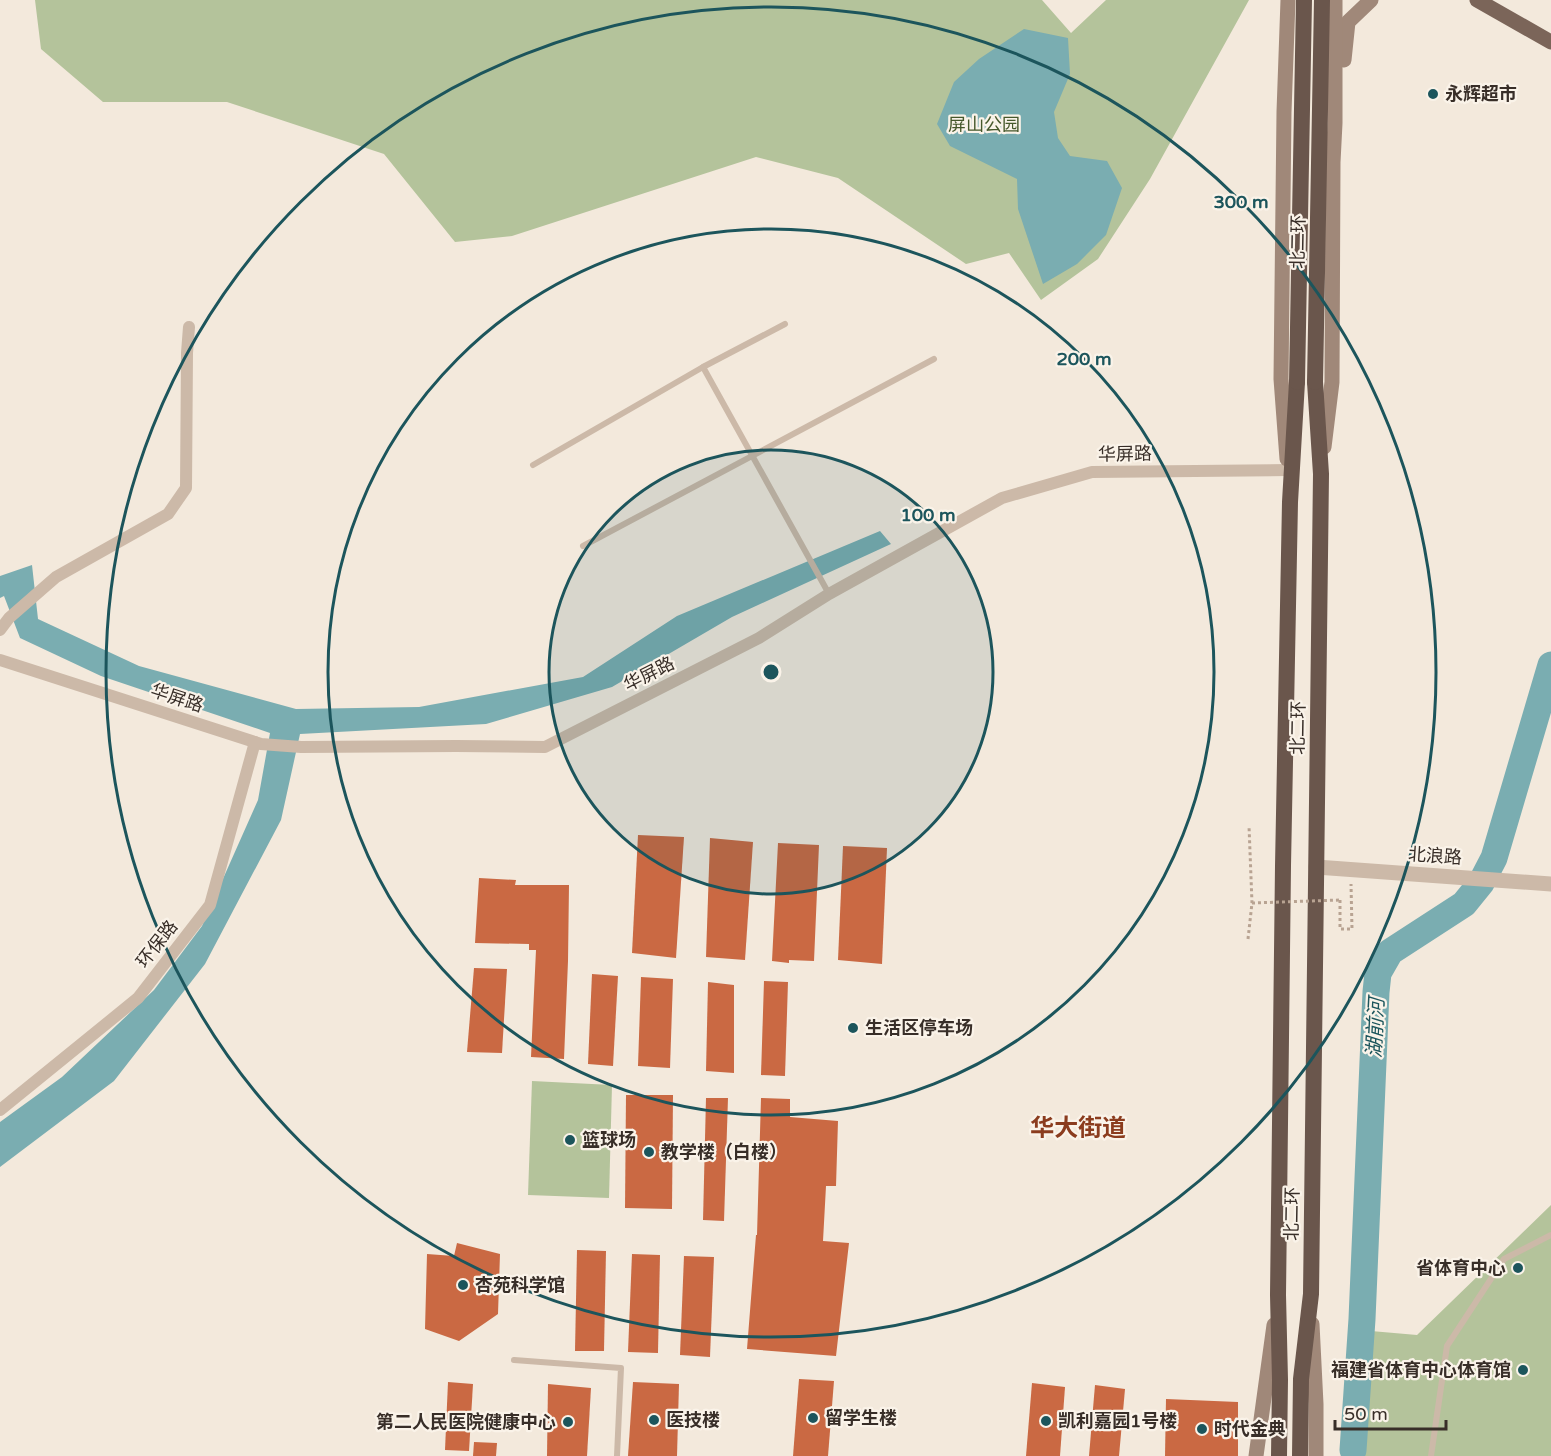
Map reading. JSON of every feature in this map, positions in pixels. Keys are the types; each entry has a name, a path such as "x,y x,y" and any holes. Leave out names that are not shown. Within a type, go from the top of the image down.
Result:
{"highway":[{"name":"北二环","path":"1279,1456 1278,1295 1290,502 1297,381 1304,0"},
{"name":"北二环","path":"1300,1456 1301,1379 1311,1294 1321,474 1315,382 1322,0"}],"main road":[{"path":"1288,0 1281,380 1290,502"},
{"path":"1321,474 1332,382 1335,0"},
{"path":"1333,162 1348,21 1371,0"},
{"path":"1468,0 1482,3 1551,42"},
{"path":"1286,74 1335,75"},
{"path":"1311,1294 1316,1456"},
{"path":"1256,1456 1278,1295"}],"street":[{"path":"0,630 9,618 56,577 168,514 186,489 189,327"},
{"name":"华屏路","path":"0,660 258,743 301,747 545,747 759,638 829,594 1002,498 1092,472 1288,470"},
{"name":"环保路","path":"0,1110 138,998 210,905 258,743"},
{"name":"北浪路","path":"1316,867 1551,884"}],"lane":[{"path":"533,465 703,367 784,324"},
{"path":"584,546 934,359"},
{"path":"703,367 829,594"},
{"path":"1431,1456 1447,1346 1504,1259 1551,1235"},
{"path":"514,1360 621,1368 617,1456"}],"path":[{"path":"1248,939 1252,903 1249,826"},
{"path":"1252,903 1340,900 1340,929 1352,929 1352,884"}],"green space":[{"name":"屏山公园","path":"35,0 1042,0 1071,33 1106,0 1249,0 1150,179 1098,259 1041,300 1009,253 966,264 838,178 756,157 512,236 455,242 384,154 227,102 103,102 41,49"},
{"name":"篮球场","path":"532,1081 612,1085 609,1198 528,1195"},
{"name":"省体育中心","path":"1551,1205 1551,1456 1357,1456 1362,1447 1371,1331 1417,1335"}],"water":[{"path":"1024,29 1068,38 1070,74 1054,112 1058,138 1070,156 1107,161 1122,188 1106,235 1077,264 1043,284 1018,209 1017,179 950,146 937,124 954,82 979,59"},
{"path":"880,531 891,544 732,617 612,687 486,724 300,734 281,820 205,964 114,1081 0,1167 0,1122 62,1077 154,990 202,926 258,800 270,733 101,676 20,638 4,596 0,598 0,576 32,565 38,619 139,666 296,709 419,707 583,677 677,616"}],"building":[{"path":"638,835 684,837 676,958 632,953"},
{"path":"710,838 753,842 745,960 706,957"},
{"path":"778,843 819,845 814,961 789,960 789,963 772,961"},
{"path":"843,846 887,848 882,964 838,960"},
{"path":"479,878 516,880 515,885 569,885 564,1059 531,1057 536,950 529,950 529,944 475,943"},
{"path":"474,968 507,969 502,1053 467,1052"},
{"path":"592,974 618,976 613,1066 588,1064"},
{"path":"641,977 673,979 670,1068 638,1066"},
{"path":"764,981 788,982 785,1076 761,1075"},
{"path":"708,982 734,985 734,1073 706,1071"},
{"name":"教学楼（白楼）","path":"626,1095 673,1095 672,1209 625,1208"},
{"path":"706,1098 728,1098 724,1221 703,1220"},
{"path":"761,1098 790,1099 790,1117 838,1121 836,1186 826,1186 823,1241 849,1243 836,1356 747,1349 757,1235"},
{"name":"杏苑科学馆","path":"457,1243 500,1254 498,1314 459,1341 425,1329 427,1254 454,1256"},
{"path":"577,1250 606,1251 604,1351 575,1351"},
{"path":"632,1254 660,1255 658,1353 628,1352"},
{"path":"684,1256 714,1257 710,1357 680,1355"},
{"name":"留学生楼","path":"799,1379 834,1381 828,1456 793,1456"},
{"path":"448,1382 473,1384 469,1451 445,1450"},
{"name":"医技楼","path":"633,1382 679,1384 677,1456 628,1456"},
{"name":"凯利嘉园1号楼","path":"1032,1383 1065,1387 1060,1456 1026,1456"},
{"name":"第二人民医院健康中心","path":"548,1384 591,1388 587,1456 547,1456"},
{"path":"1095,1385 1125,1389 1119,1456 1089,1456"},
{"name":"时代金典","path":"1166,1399 1238,1402 1238,1456 1165,1456"},
{"path":"474,1442 497,1443 496,1456 473,1456"}],"waterway":[{"name":"湖前河","path":"1353,1450 1362,1319 1378,973 1390,952 1464,904 1481,883 1494,858 1551,665"}],"place":[{"name":"永辉超市","path":"1433,94"},
{"name":"生活区停车场","path":"853,1028"},
{"name":"篮球场","path":"570,1140"},
{"name":"教学楼（白楼）","path":"649,1152"},
{"name":"省体育中心","path":"1518,1268"},
{"name":"杏苑科学馆","path":"463,1285"},
{"name":"福建省体育中心体育馆","path":"1523,1370"},
{"name":"留学生楼","path":"813,1418"},
{"name":"医技楼","path":"654,1420"},
{"name":"凯利嘉园1号楼","path":"1046,1421"},
{"name":"第二人民医院健康中心","path":"568,1422"},
{"name":"时代金典","path":"1202,1429"}],"district":[{"name":"华大街道","path":"1078,1128"}]}
